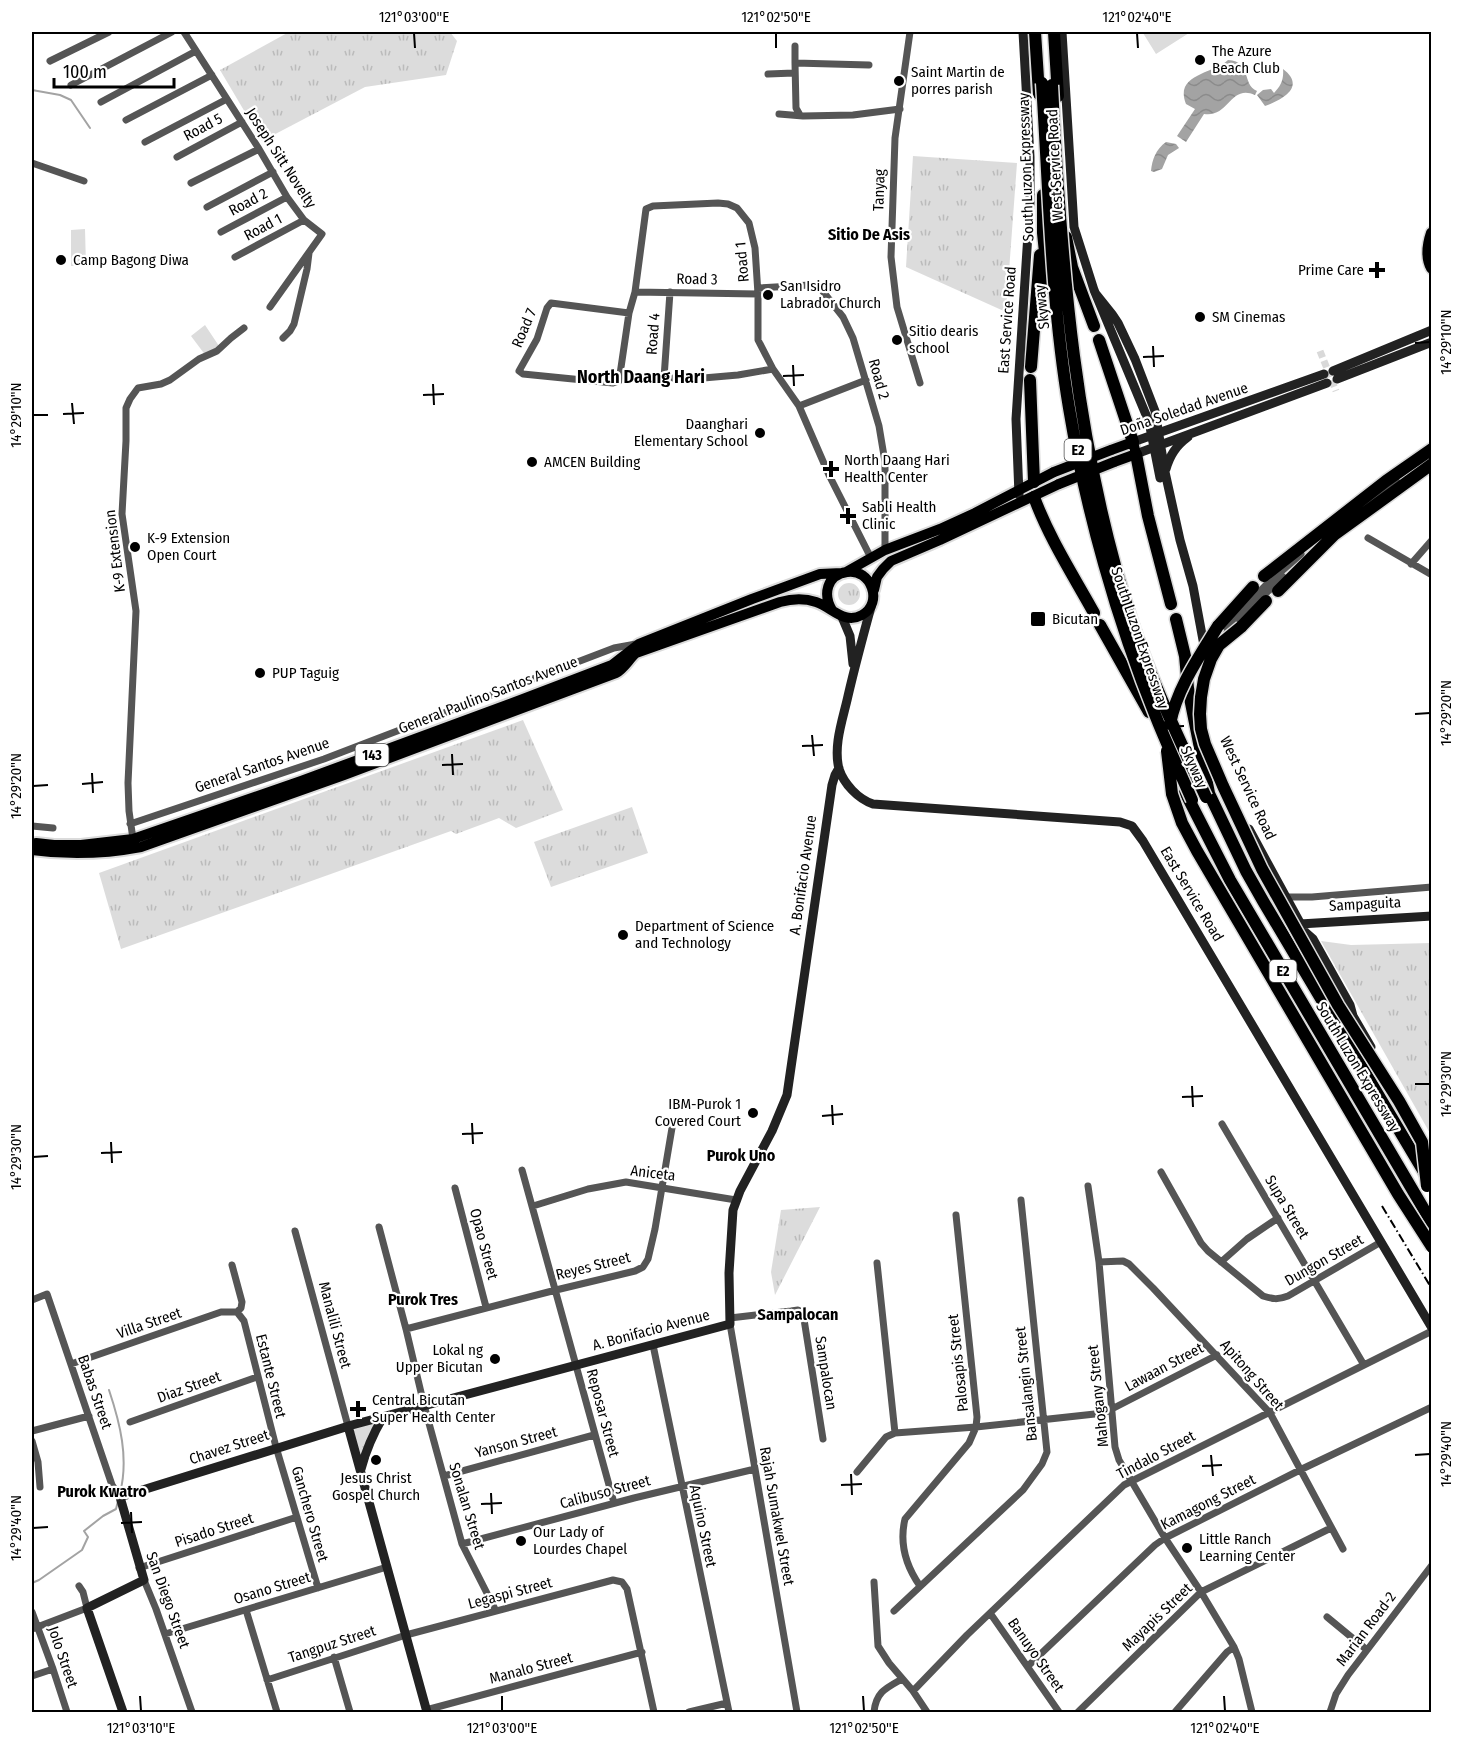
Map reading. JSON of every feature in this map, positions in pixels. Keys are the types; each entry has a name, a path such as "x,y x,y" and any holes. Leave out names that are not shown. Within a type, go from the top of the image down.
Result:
{"highway":[{"name":"South Luzon Expressway","path":"1037,32 1043,233 1064,409 1084,509 1118,626 1149,712 1190,802 1230,880 1431,1222"},
{"name":"Skyway","path":"1037,32 1054,285 1069,408 1090,506 1123,625 1156,717 1192,800 1233,878 1431,1215"},
{"name":"Skyway","path":"1048,32 1065,285 1080,407 1100,504 1132,621 1162,702 1243,872 1430,1188"},
{"name":"South Luzon Expressway","path":"1054,32 1066,237 1086,405 1104,502 1136,620 1157,682 1246,871 1430,1188"},
{"path":"1034,482 1030,374 1043,233"},
{"path":"1431,233 1428,251 1431,268"},
{"path":"1066,237 1072,267 1094,326"},
{"path":"1099,340 1135,448 1148,516 1172,604"},
{"path":"1264,576 1431,449"},
{"path":"1278,591 1334,535 1431,464"},
{"path":"1034,497 1049,532 1149,712"},
{"path":"1253,588 1218,626 1192,667 1172,712 1167,748 1172,794 1182,823 1197,851 1431,1247"},
{"path":"1266,601 1219,645 1211,659 1201,697 1201,729 1205,744 1262,869 1338,1005 1399,1101 1422,1142 1430,1188"},
{"path":"1176,619 1185,656 1188,688 1209,794"}],"main road":[{"name":"East Service Road","path":"1020,503 1016,419 1030,191 1023,32"},
{"name":"West Service Road","path":"1062,32 1074,227 1096,294 1112,314 1135,359 1155,411 1155,433 1168,510 1180,540"},
{"path":"1431,330 1335,375 1431,342"},
{"name":"Doña Soledad Avenue","path":"1034,497 1059,484 1114,462 1135,448 1155,433 1274,393 1325,379 1157,446 1135,448 1111,450 1054,472"},
{"path":"1165,472 1169,458 1178,444 1196,431"},
{"name":"West Service Road","path":"1157,446 1193,586 1205,657 1204,724 1212,749 1249,829 1302,928 1313,939 1431,1157"},
{"name":"General Paulino Santos Avenue","path":"32,842 74,846 133,839 231,806 612,665 639,644 820,574 844,572 885,550 975,513 1054,472"},
{"path":"839,768 838,743 877,577 891,561 1034,497 1034,482"},
{"path":"844,572 859,573 866,577 873,591"},
{"name":"143","path":"837,614 828,604 827,588 831,581 844,572"},
{"name":"General Paulino Santos Avenue","path":"32,849 70,854 119,851 141,847 344,775 616,673 636,653 780,602 792,599 816,602 837,614"},
{"path":"837,614 851,618 860,616 871,604"},
{"path":"837,614 847,628 851,644 853,675"},
{"name":"East Service Road","path":"839,768 857,795 873,804 1120,822 1132,826 1149,850 1431,1330"},
{"name":"A. Bonifacio Avenue","path":"348,1426 653,1345 730,1321 732,1219 736,1200 772,1131 787,1095 832,784 839,768"},
{"name":"Sampaguita","path":"1302,928 1431,916"},
{"path":"361,1472 365,1452 383,1417"},
{"path":"348,1426 427,1711"},
{"name":"Chavez Street","path":"119,1496 348,1426"},
{"name":"San Diego Street","path":"119,1496 144,1580"},
{"path":"122,1712 87,1608 144,1580"}],"street":[{"path":"50,61 109,32"},
{"path":"71,85 172,32"},
{"name":"Joseph Sitt Novelty","path":"184,32 287,196 304,220 322,234 309,251"},
{"name":"Tanyag","path":"910,32 895,138 891,257 897,307 920,383"},
{"path":"795,46 796,108 800,115"},
{"path":"101,102 196,51"},
{"path":"795,63 869,65"},
{"path":"768,74 794,73"},
{"path":"126,120 212,75"},
{"path":"145,142 227,99"},
{"path":"779,114 853,115 900,109"},
{"name":"Road 5","path":"177,157 242,122"},
{"path":"191,183 259,149"},
{"path":"32,163 84,181"},
{"path":"207,207 273,172"},
{"name":"Road 2","path":"221,232 287,196"},
{"name":"Road 1","path":"619,378 629,313 635,292 646,210 653,206 718,203 737,208 748,223 754,240 758,291 758,340 773,369 799,406 829,475 871,558"},
{"name":"Road 1","path":"235,257 304,220"},
{"path":"270,307 309,251"},
{"path":"283,338 294,324 309,251"},
{"name":"Road 2","path":"758,291 810,285 821,289 843,317 853,338 879,426 885,462 885,550"},
{"name":"Road 3","path":"635,292 758,291"},
{"name":"Road 4","path":"664,378 670,292"},
{"name":"Road 7","path":"619,378 613,383 523,374 519,371 537,339 550,303 629,313"},
{"name":"K-9 Extension","path":"133,839 128,783 136,611 122,514 126,408 138,388 162,384 174,378 199,359 217,351 244,328"},
{"path":"619,378 714,378 773,369"},
{"path":"799,406 866,380"},
{"path":"1205,657 1242,616 1341,521 1431,458"},
{"path":"1368,538 1431,575"},
{"path":"1411,564 1431,540"},
{"name":"General Santos Avenue","path":"130,824 324,759 614,648 639,644"},
{"path":"225,792 231,806"},
{"path":"32,826 53,828"},
{"path":"1286,897 1431,887"},
{"name":"Reyes Street","path":"406,1329 635,1271 643,1267 648,1259 655,1229 673,1122"},
{"name":"Supa Street","path":"1222,1124 1364,1365"},
{"name":"Reposar Street","path":"522,1170 614,1503"},
{"name":"Dungon Street","path":"1161,1172 1201,1243 1263,1296 1271,1299 1288,1296 1381,1242"},
{"name":"Aniceta","path":"533,1206 616,1183 635,1183 736,1200"},
{"name":"Mahogany Street","path":"1088,1186 1099,1263 1112,1410 1119,1460 1234,1647 1252,1713"},
{"name":"Opao Street","path":"455,1188 486,1307"},
{"name":"Bansalangin Street","path":"894,1611 1008,1506 1042,1464 1047,1452 1021,1200"},
{"name":"Palosapis Street","path":"920,1586 905,1560 902,1530 905,1519 969,1443 976,1427 977,1417 956,1215"},
{"path":"1221,1262 1247,1239 1278,1218"},
{"name":"Sonalan Street","path":"379,1227 462,1544 496,1611"},
{"name":"Manalili Street","path":"296,1231 348,1426"},
{"name":"Apitong Street","path":"1099,1263 1123,1261 1129,1264 1217,1354 1270,1413 1343,1549"},
{"path":"857,1472 886,1437 895,1433 877,1263"},
{"path":"232,1265 242,1302 237,1312"},
{"name":"Babas Street","path":"32,1300 47,1294 112,1485 119,1496"},
{"name":"Sampalocan","path":"730,1321 798,1310 803,1313 823,1439"},
{"name":"Villa Street","path":"71,1364 221,1312 237,1312"},
{"name":"Estante Street","path":"237,1312 244,1321 276,1448"},
{"name":"Rajah Sumakwel Street","path":"730,1321 797,1713"},
{"name":"Tindalo Street","path":"913,1691 990,1613 1124,1485 1431,1330"},
{"name":"Aquino Street","path":"653,1345 729,1713"},
{"name":"Lawaan Street","path":"895,1433 1104,1413 1217,1354"},
{"name":"Diaz Street","path":"129,1422 257,1377"},
{"name":"Kamagong Street","path":"1028,1666 1165,1538 1431,1407"},
{"path":"32,1431 89,1416"},
{"name":"Yanson Street","path":"444,1476 594,1435"},
{"path":"32,1441 38,1462 40,1487"},
{"name":"Ganchero Street","path":"276,1448 318,1588"},
{"name":"Calibuso Street","path":"462,1544 614,1503 755,1469"},
{"name":"Pisado Street","path":"139,1568 297,1517"},
{"name":"Mayapis Street","path":"1078,1713 1201,1592 1331,1528"},
{"name":"Marian Road-2","path":"1330,1713 1336,1694 1348,1675 1431,1565"},
{"name":"Osano Street","path":"165,1634 387,1567"},
{"name":"San Diego Street","path":"144,1580 192,1713"},
{"name":"Legaspi Street","path":"406,1635 613,1580 622,1582 627,1589 642,1652"},
{"path":"874,1582 877,1644 927,1713"},
{"path":"35,1628 87,1608 79,1586"},
{"path":"246,1610 277,1713"},
{"name":"Jolo Street","path":"32,1612 35,1628 53,1669 67,1713"},
{"name":"Banuyo Street","path":"990,1613 1059,1713"},
{"path":"1327,1617 1367,1650"},
{"name":"Tangpuz Street","path":"267,1680 406,1635"},
{"path":"1175,1713 1227,1652 1234,1647"},
{"path":"642,1652 654,1713"},
{"name":"Manalo Street","path":"427,1711 642,1652"},
{"path":"334,1657 350,1713"},
{"path":"32,1676 53,1669"},
{"path":"874,1713 878,1696 902,1679"},
{"path":"689,1713 727,1703"}],"green space":[{"path":"289,32 450,32 457,41 446,75 365,87 262,141 220,70"},
{"path":"1143,33 1189,33 1156,54"},
{"path":"913,156 1017,163 1006,312 906,267"},
{"path":"85,229 86,266 71,266 71,230"},
{"path":"205,325 219,346 206,356 191,336"},
{"path":"849,583 857,586 860,594 857,602 849,605 841,602 838,594 841,586"},
{"path":"523,720 563,810 516,828 499,818 456,834 451,831 121,949 99,873"},
{"path":"632,807 648,853 551,887 534,842"},
{"path":"1321,941 1351,945 1431,943 1431,1135"},
{"path":"820,1207 775,1295 771,1272 781,1210"},
{"path":"377,1422 361,1462 352,1428"}],"water":[{"path":"1228,60 1241,65 1252,88 1257,91 1255,95 1240,94 1219,111 1204,114 1186,142 1177,136 1195,109 1186,104 1185,86 1197,76"},
{"path":"1283,69 1293,82 1292,87 1284,96 1265,106 1257,95 1263,90 1271,89 1274,93 1282,82"},
{"path":"1166,142 1176,144 1179,148 1168,155 1162,169 1151,171 1155,155"}],"waterway":[{"path":"32,90 60,95 71,100 90,128"},
{"path":"109,1390 122,1441 124,1467 120,1493"},
{"path":"32,1583 82,1550 88,1537 84,1531 116,1509 118,1501"}],"tunnel":[{"path":"1320,351 1336,391"}],"railway":[{"path":"1382,1206 1432,1289"}],"place":[{"name":"The Azure Beach Club","path":"1200,60"},
{"name":"Saint Martin de porres parish","path":"899,81"},
{"name":"Camp Bagong Diwa","path":"61,260"},
{"name":"Prime Care","path":"1377,270"},
{"name":"San Isidro Labrador Church","path":"768,295"},
{"name":"SM Cinemas","path":"1200,317"},
{"name":"Sitio dearis school","path":"897,340"},
{"name":"Daanghari Elementary School","path":"760,433"},
{"name":"AMCEN Building","path":"532,462"},
{"name":"North Daang Hari Health Center","path":"831,469"},
{"name":"Sabli Health Clinic","path":"848,516"},
{"name":"K-9 Extension Open Court","path":"135,547"},
{"name":"Bicutan","path":"1038,619"},
{"name":"PUP Taguig","path":"260,673"},
{"name":"Department of Science and Technology","path":"623,935"},
{"name":"IBM-Purok 1 Covered Court","path":"753,1113"},
{"name":"Lokal ng Upper Bicutan","path":"495,1359"},
{"name":"Central Bicutan Super Health Center","path":"358,1409"},
{"name":"Jesus Christ Gospel Church","path":"376,1460"},
{"name":"Our Lady of Lourdes Chapel","path":"521,1541"},
{"name":"Little Ranch Learning Center","path":"1187,1548"}],"district":[{"name":"Sitio De Asis","path":"869,234"},
{"name":"North Daang Hari","path":"641,377"},
{"name":"Purok Uno","path":"741,1155"},
{"name":"Purok Tres","path":"423,1299"},
{"name":"Sampalocan","path":"798,1314"},
{"name":"Purok Kwatro","path":"102,1491"}]}
